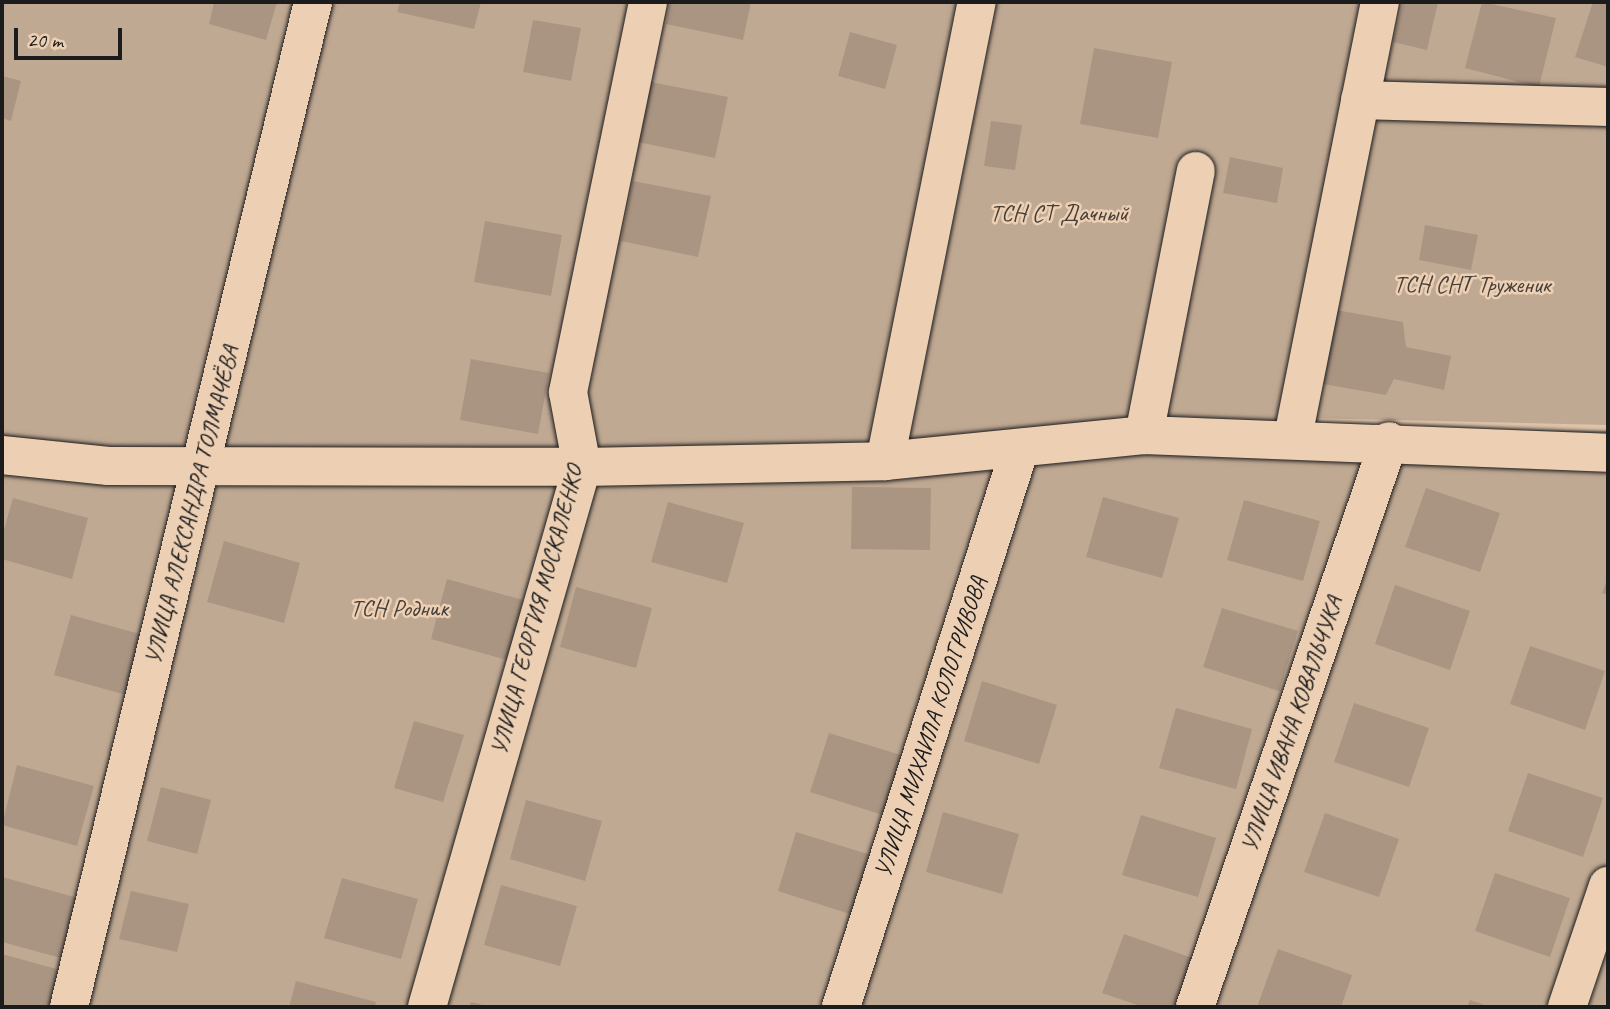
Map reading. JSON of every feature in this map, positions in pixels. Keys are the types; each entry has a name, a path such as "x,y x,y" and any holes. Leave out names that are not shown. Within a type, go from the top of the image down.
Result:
{"street":[{"name":"УЛИЦА АЛЕКСАНДРА ТОЛМАЧЁВА","path":"69,1007 313,2"},
{"name":"УЛИЦА ГЕОРГИЯ МОСКАЛЕНКО","path":"427,1007 582,467 568,392 648,2"},
{"path":"885,461 977,2"},
{"path":"1293,437 1380,2"},
{"path":"1360,100 1608,107"},
{"path":"1144,435 1196,171"},
{"path":"2,455 108,466 582,467 885,461 1144,435 1293,437 1608,453"},
{"name":"УЛИЦА ИВАНА КОВАЛЬЧУКА","path":"1195,1007 1389,442"},
{"name":"УЛИЦА МИХАИЛА КОЛОГРИВОВА","path":"841,1007 1020,448"},
{"path":"1567,1007 1608,886"}],"green space":[{"name":"ТСН Родник","path":"2,2 1367,2 1282,427 1608,431 1608,1007 2,1007"},
{"name":"ТСН СНТ Труженик","path":"1390,2 1608,2 1608,425 1306,418"}],"building":[{"path":"214,2 277,2 266,40 209,24"},
{"path":"400,2 481,2 474,29 397,12"},
{"path":"670,2 751,2 743,40 666,24"},
{"path":"1403,2 1438,2 1427,50 1393,42"},
{"path":"1482,2 1556,18 1539,87 1465,68"},
{"path":"1593,2 1608,2 1608,67 1575,57"},
{"path":"533,20 581,28 571,81 523,72"},
{"path":"850,32 897,45 885,89 838,76"},
{"path":"1094,48 1172,62 1158,138 1080,124"},
{"path":"2,76 21,81 11,121 2,118"},
{"path":"651,82 728,97 715,158 638,142"},
{"path":"991,121 1022,125 1015,170 984,166"},
{"path":"1230,157 1283,168 1277,203 1223,193"},
{"path":"633,181 711,196 698,257 621,241"},
{"path":"485,221 562,235 551,296 474,282"},
{"path":"1425,225 1478,235 1471,270 1419,260"},
{"path":"1336,310 1403,322 1406,347 1451,356 1444,390 1394,379 1386,395 1323,384"},
{"path":"471,359 549,373 538,434 460,420"},
{"path":"852,487 931,488 930,550 851,549"},
{"path":"1426,488 1500,513 1480,572 1405,547"},
{"path":"1103,497 1179,518 1162,578 1086,557"},
{"path":"13,498 88,518 72,579 2,559 2,537"},
{"path":"1244,500 1320,521 1303,581 1227,560"},
{"path":"668,502 744,523 727,583 651,562"},
{"path":"224,541 300,563 284,623 207,602"},
{"path":"1608,577 1608,595 1602,593"},
{"path":"447,579 523,600 507,660 431,639"},
{"path":"1395,585 1470,611 1450,670 1375,644"},
{"path":"576,587 652,608 636,668 560,647"},
{"path":"1222,608 1298,631 1279,691 1203,667"},
{"path":"71,615 147,636 130,696 54,675"},
{"path":"1530,646 1605,671 1585,730 1510,704"},
{"path":"982,681 1057,705 1039,764 964,741"},
{"path":"1354,703 1429,728 1409,787 1334,762"},
{"path":"1176,708 1252,729 1236,789 1159,768"},
{"path":"414,721 464,735 443,802 394,788"},
{"path":"829,733 904,756 886,816 810,792"},
{"path":"17,765 94,786 77,846 2,825"},
{"path":"1528,773 1603,798 1583,857 1508,831"},
{"path":"161,787 211,800 197,854 147,841"},
{"path":"526,800 602,821 585,881 510,859"},
{"path":"943,812 1019,834 1002,894 926,872"},
{"path":"1325,813 1399,839 1379,897 1304,872"},
{"path":"1141,815 1216,838 1198,897 1122,875"},
{"path":"796,832 871,855 853,915 778,891"},
{"path":"1495,873 1570,898 1550,957 1475,931"},
{"path":"2,877 78,898 61,958 2,942"},
{"path":"342,878 418,899 401,959 324,938"},
{"path":"501,885 577,906 560,966 484,945"},
{"path":"131,891 189,904 177,952 119,939"},
{"path":"1124,934 1198,960 1181,1007 1143,1007 1102,993"},
{"path":"1278,949 1352,975 1341,1007 1257,1007"},
{"path":"2,954 60,970 49,1007 2,1007"},
{"path":"296,981 376,1002 375,1007 289,1007"},
{"path":"1470,1000 1491,1007 1467,1007"},
{"path":"471,1002 487,1006 487,1007 469,1007"}],"park label":[{"name":"ТСН СТ Дачный","path":"1059,214"}]}
